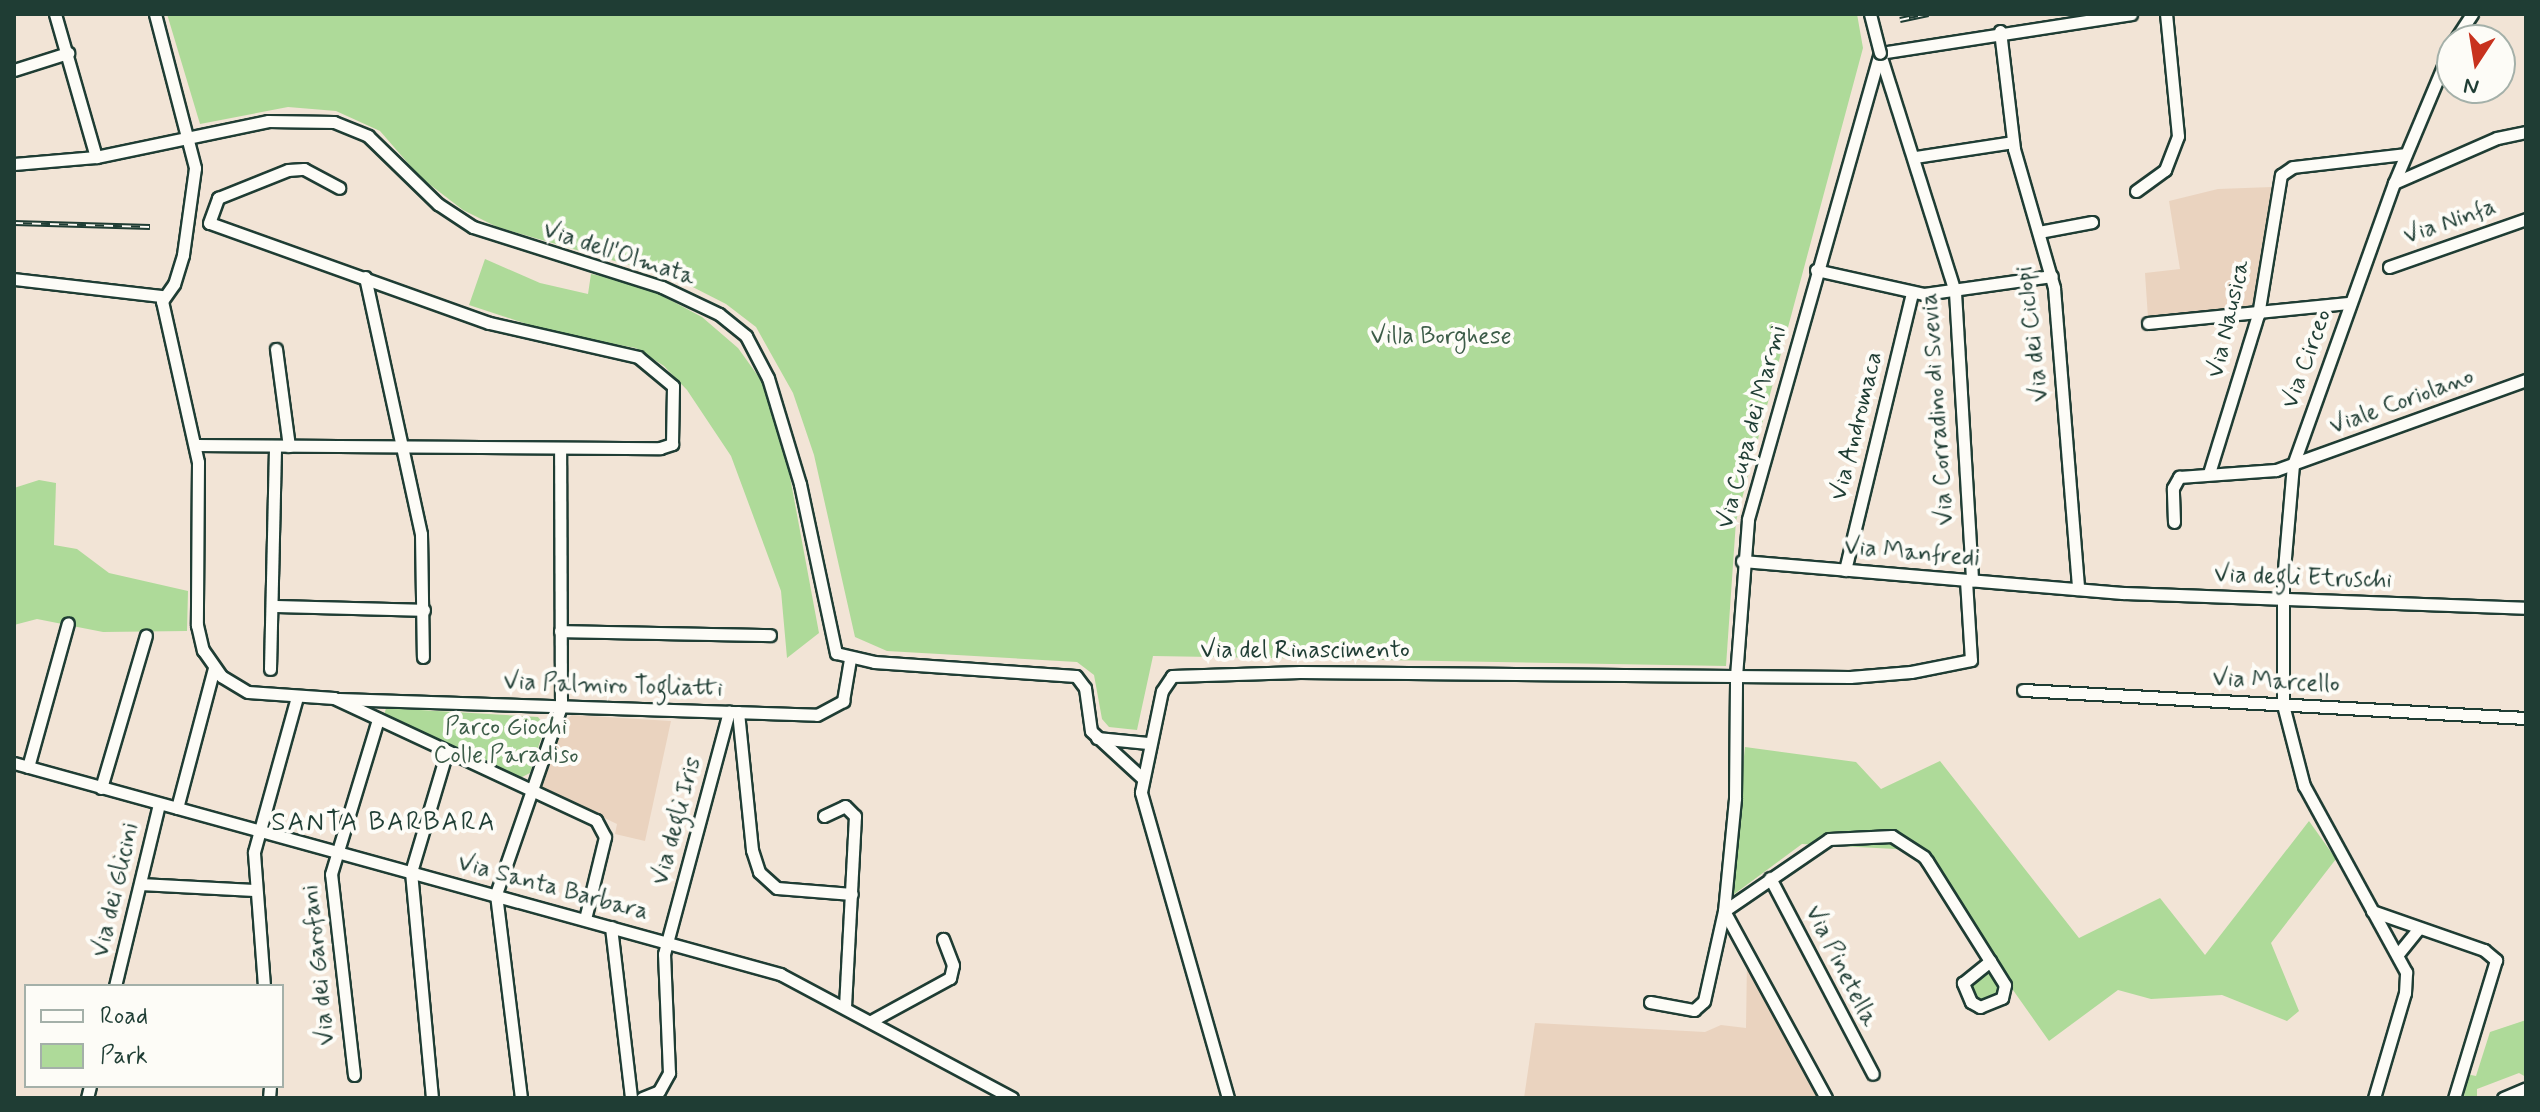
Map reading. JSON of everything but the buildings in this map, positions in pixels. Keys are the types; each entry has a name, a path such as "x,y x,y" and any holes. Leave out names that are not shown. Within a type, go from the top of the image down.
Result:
{"street":[{"path":"55,14 96,157"},
{"path":"155,14 188,140 194,191 174,284 162,296"},
{"path":"1870,14 1880,53 2000,31 2131,14"},
{"path":"2136,191 2165,170 2178,136 2166,14"},
{"name":"Via dei Ciclopi","path":"2000,31 2013,142 2052,276 2078,589"},
{"path":"14,70 68,53"},
{"name":"Via Corradino di Svevia","path":"1736,676 1856,677 1964,664 1972,652 1955,292 1880,53"},
{"name":"Via Cupa dei Marmi","path":"1650,1002 1701,1008 1724,911 1736,778 1736,676 1742,561 1748,519 1816,270 1880,53"},
{"name":"Via Circeo","path":"2398,954 2310,804 2283,705 2282,599 2293,465 2394,183 2436,82"},
{"name":"Via dell'Olmata","path":"14,164 96,157 286,119 350,127 373,139 438,204 473,227 662,287 728,319 751,343 768,378 806,509 831,645 850,659"},
{"path":"2394,183 2503,136 2526,132"},
{"path":"1915,157 2013,142"},
{"name":"Via Nausica","path":"2209,473 2258,315 2282,172 2405,154"},
{"path":"195,445 560,448 671,445 673,386 658,369 630,354 510,329 365,277 218,230 209,223 218,198 288,170 304,169 339,188"},
{"name":"Via Ninfa","path":"2389,267 2526,219"},
{"path":"2039,232 2092,222"},
{"path":"1816,270 1912,293 1955,292 2052,276"},
{"path":"365,277 421,534 423,657"},
{"path":"14,279 162,296"},
{"name":"Via Andromaca","path":"1845,570 1912,293"},
{"path":"162,296 195,445 200,490 198,630 214,668 177,808"},
{"path":"2148,323 2258,315 2350,303"},
{"path":"276,349 289,446"},
{"name":"Viale Coriolano","path":"2174,522 2174,481 2209,473 2262,473 2293,465 2526,380"},
{"path":"270,669 275,447"},
{"path":"521,1098 496,894 561,706 560,448"},
{"name":"Via Manfredi","path":"1742,561 2078,589"},
{"name":"Via degli Etruschi","path":"2078,589 2526,608"},
{"path":"272,606 424,610"},
{"path":"28,767 68,623"},
{"path":"560,631 770,635"},
{"path":"101,788 146,635"},
{"path":"850,659 1074,675 1084,683 1089,727 1096,738 1141,777"},
{"name":"Via Palmiro Togliatti","path":"214,668 248,692 297,697 734,712 829,712 847,694 850,659"},
{"name":"Via del Rinascimento","path":"1228,1098 1143,803 1141,777 1164,687 1181,672 1736,676"},
{"name":"Via Marcello","path":"2023,690 2526,718"},
{"path":"264,984 254,890 259,830 297,697"},
{"path":"334,698 593,818 603,828 604,842 585,919"},
{"path":"734,712 752,850 759,872 777,888 852,894"},
{"name":"Via degli Iris","path":"649,1097 664,1086 669,1068 662,976 667,942 734,712"},
{"name":"Via dei Garofani","path":"354,1075 331,886 336,851 378,719"},
{"path":"1096,738 1148,743"},
{"path":"432,1098 411,872 447,751"},
{"name":"Via Santa Barbara","path":"14,763 786,976 1012,1098"},
{"name":"Via dei Glicini","path":"115,984 159,804"},
{"path":"824,816 845,806 854,813 845,1007"},
{"path":"1826,1098 1724,911 1805,853 1845,835 1906,841 1924,857 1990,961"},
{"name":"Via Pinetella","path":"1770,878 1873,1074"},
{"path":"140,884 254,890"},
{"path":"2371,911 2484,950 2496,960 2454,1098"},
{"path":"611,927 631,1098"},
{"path":"2374,1098 2407,988 2398,954 2419,928"},
{"path":"871,1021 950,978 953,963 943,939"},
{"path":"2510,1097 2526,1088"}],"shaded area":[{"path":"2272,187 2255,310 2148,318 2145,273 2180,269 2169,201 2218,189"},
{"path":"572,715 671,721 645,841 615,834 617,824 540,787 560,724"},
{"path":"1747,960 1818,1098 1524,1098 1535,1023 1705,1032 1721,1025 1746,1028"}],"green space":[{"name":"Villa Borghese","path":"167,14 1857,14 1863,48 1736,521 1726,666 1153,656 1137,730 1109,727 1102,719 1094,675 1077,662 887,651 855,637 814,455 793,393 756,327 726,304 677,279 497,227 463,210 420,177 380,131 336,111 288,107 200,124"},
{"path":"485,259 540,283 588,294 591,274 640,284 702,317 738,348 766,387 785,450 819,633 787,658 781,591 731,456 687,390 664,366 636,348 557,334 469,305"},
{"path":"39,480 56,483 54,545 77,549 109,573 188,591 187,631 103,632 37,619 14,625 14,488"},
{"name":"Parco Giochi Colle Paradiso","path":"386,708 538,717 545,726 530,773 520,778 384,716"},
{"path":"1745,747 1856,762 1881,789 1940,761 2079,938 2160,898 2205,955 2309,821 2336,859 2271,943 2299,1011 2287,1021 2222,995 2151,999 2118,990 2049,1041 1914,850 1802,844 1729,898"},
{"path":"1984,973 1994,977 1998,987 1994,997 1984,1001 1974,997 1970,987 1974,977"},
{"path":"2526,1020 2526,1077 2519,1073 2477,1089 2477,1098 2464,1098 2466,1074 2476,1076 2490,1032"}],"railway":[{"path":"1900,20 1928,14"},
{"path":"14,223 150,227"}],"district":[{"name":"SANTA BARBARA","path":"384,824"}]}
